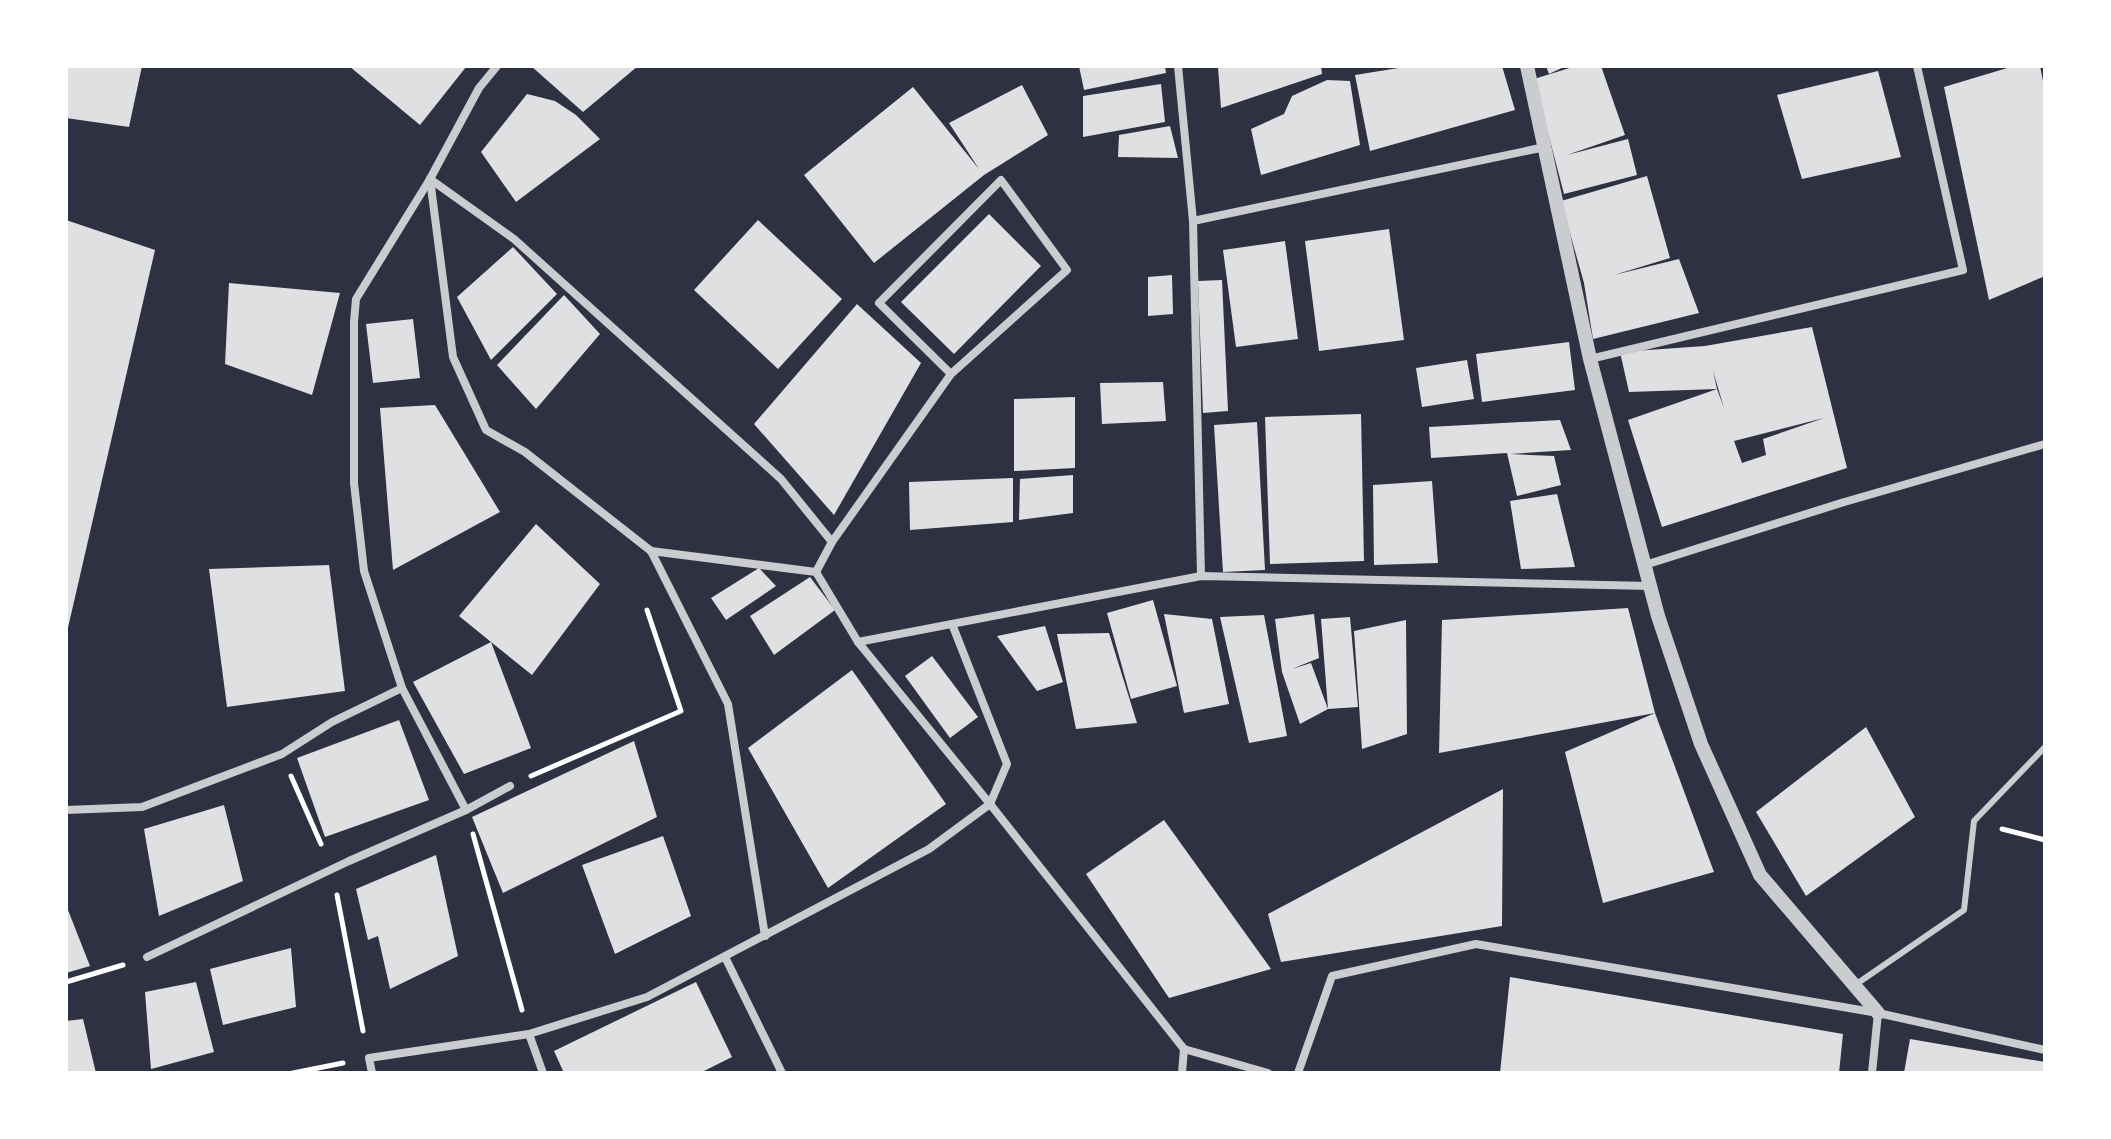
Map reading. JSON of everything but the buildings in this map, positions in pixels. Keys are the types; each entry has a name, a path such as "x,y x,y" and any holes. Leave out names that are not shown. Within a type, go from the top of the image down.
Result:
{"street":[{"path":"466,810 402,688 364,571 354,483 354,322 356,299 430,179 479,88 497,66"},
{"path":"1178,66 1193,221 1201,576"},
{"path":"1527,66 1590,359 1650,586 1701,744 1760,875 1878,1013 1872,1073"},
{"path":"1590,359 1963,270 1917,66"},
{"path":"1193,221 1545,147"},
{"path":"430,179 514,239 781,479 832,542"},
{"path":"430,179 453,357 486,430 525,452 651,551 728,704 765,936"},
{"path":"816,572 832,542 951,374 1067,270 1001,180 879,303 951,374"},
{"path":"1645,565 1841,503 2045,444"},
{"path":"651,551 816,572"},
{"path":"816,572 858,642 1184,1049 1268,1073"},
{"path":"858,642 1201,576 1650,586"},
{"path":"372,1073 369,1058 529,1034 647,997 929,849 990,804 1007,764 952,624"},
{"path":"66,810 142,807 282,754 332,722 402,688"},
{"path":"147,957 331,869 466,810 510,786"},
{"path":"1298,1073 1332,976 1476,944 1878,1013 2045,1050"},
{"path":"725,957 782,1073"},
{"path":"529,1034 543,1073"},
{"path":"1182,1073 1184,1049"}],"lane":[{"path":"1854,985 1964,910 1974,821 2045,747"}],"path":[{"path":"510,786 681,711 646,607"},
{"path":"282,754 331,869 369,1058 293,1073"},
{"path":"466,810 529,1034"},
{"path":"1974,821 2045,840"},
{"path":"66,982 147,957"}]}
